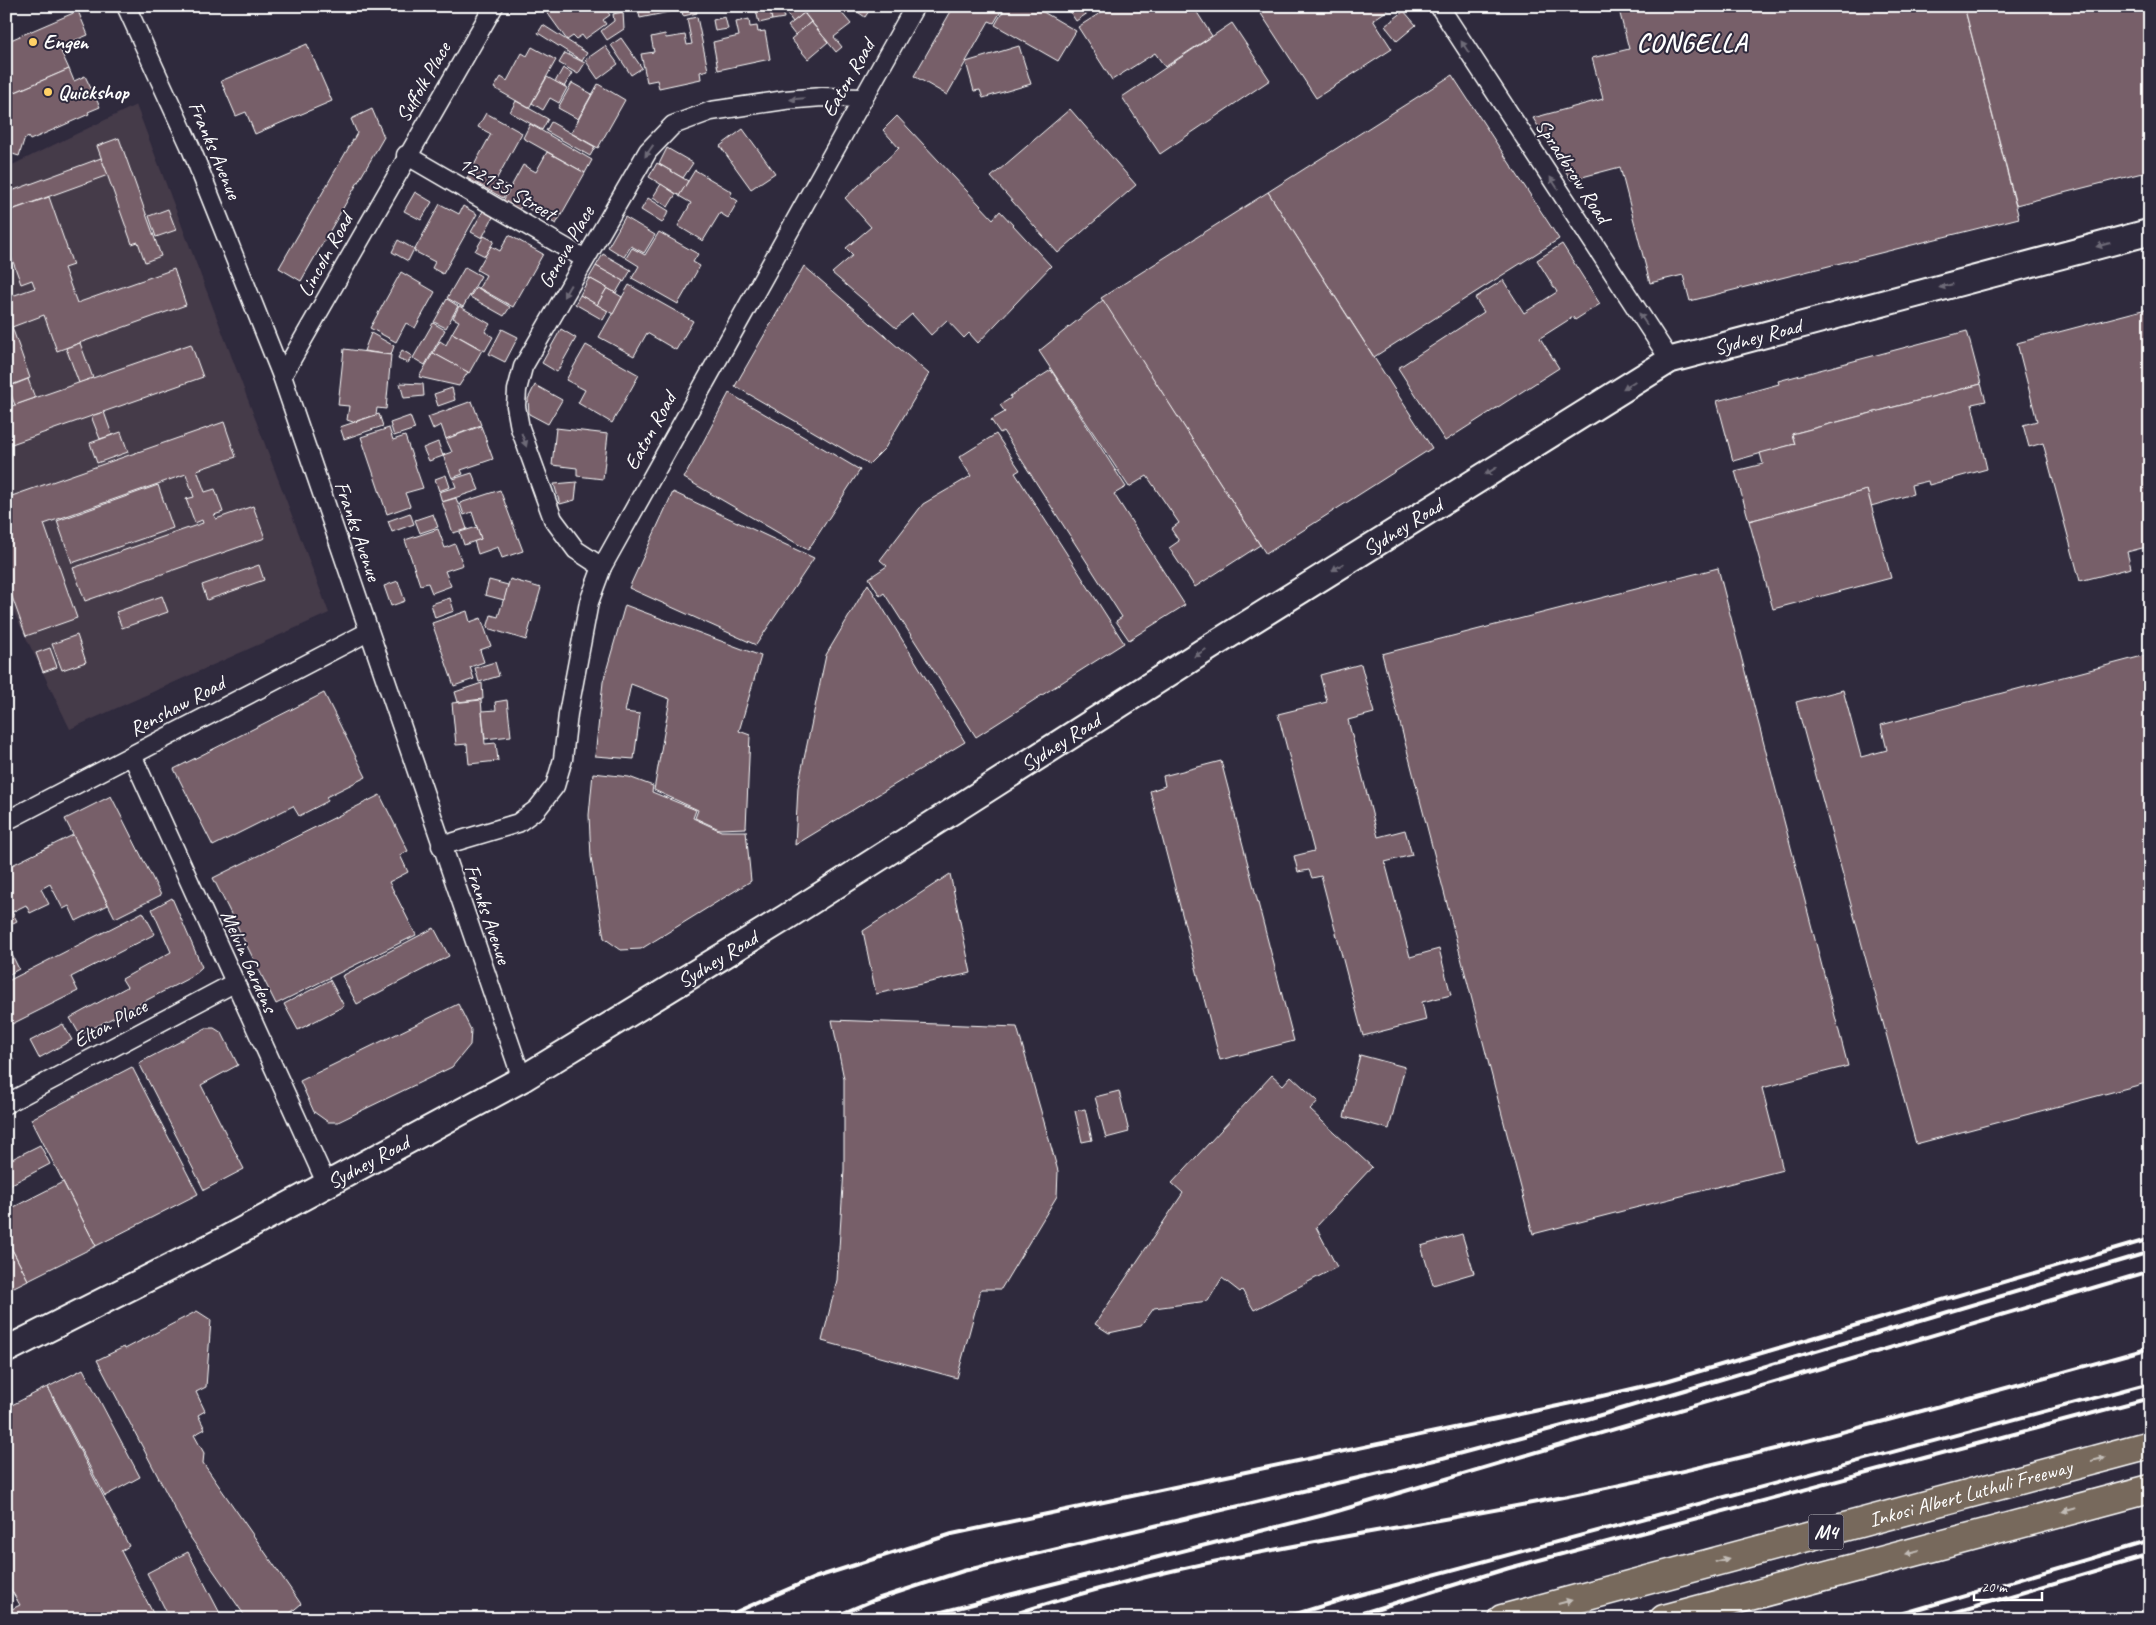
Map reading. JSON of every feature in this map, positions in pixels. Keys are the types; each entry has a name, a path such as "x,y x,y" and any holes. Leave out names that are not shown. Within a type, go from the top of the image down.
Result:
{"highway":[{"name":"Inkosi Albert Luthuli Freeway","path":"1502,1619 2150,1445"},
{"name":"Inkosi Albert Luthuli Freeway","path":"1664,1619 2150,1489"}],"main road":[{"name":"Sydney Road","path":"6,1350 328,1185 522,1079 785,918 1210,646 1670,360 2150,232"}],"street":[{"name":"Franks Avenue","path":"126,6 190,146 282,376 522,1079"},
{"name":"Suffolk Place","path":"406,156 494,6"},
{"name":"Eaton Road","path":"441,846 518,823 537,809 555,786 563,759 568,714 589,602 602,567 915,6"},
{"name":"Spradbrow Road","path":"1439,6 1670,360"},
{"name":"Geneva Place","path":"602,567 576,550 553,519 520,428 516,406 522,367 648,151 673,125 711,112 784,100 822,97 863,98"},
{"name":"Lincoln Road","path":"282,376 406,156"},
{"name":"122135 Street","path":"406,156 585,259"},
{"name":"Renshaw Road","path":"6,821 368,632"},
{"name":"Melvin Gardens","path":"132,755 234,983 328,1185"},
{"name":"Elton Place","path":"6,1104 234,983"}],"shaded area":[{"path":"136,105 329,613 70,729 6,596 6,168"}],"building":[{"path":"553,6 609,6 611,9 607,11 610,15 603,20 606,24 585,39 582,35 576,39 573,36 567,40 546,11"},
{"path":"612,6 622,6 623,11 613,12"},
{"path":"652,6 673,6 674,11 640,18 638,9"},
{"path":"681,6 695,6 697,13 683,16"},
{"path":"755,6 769,6 772,20 759,23"},
{"path":"769,6 782,6 784,18 772,20"},
{"path":"790,6 800,6 805,12 793,22 785,11"},
{"path":"815,6 836,6 851,24 834,37 842,47 836,52 805,14"},
{"path":"849,6 869,6 871,8 865,17"},
{"path":"954,6 1004,6 994,23 989,21 947,95 914,76"},
{"path":"1006,6 1033,6 1076,31 1058,61 995,25"},
{"path":"1066,6 1098,6 1076,21"},
{"path":"1111,6 1193,6 1212,36 1165,67 1155,53 1112,80 1078,27"},
{"path":"1256,6 1394,6 1373,20 1392,49 1316,98"},
{"path":"1618,6 1964,6 2019,218 1690,301 1683,275 1650,283 1620,167 1571,180 1533,118 1603,99 1592,58 1629,49"},
{"path":"1964,6 2150,6 2150,171 2016,205"},
{"path":"78,11 88,35 59,47 69,69 6,96 6,42"},
{"path":"1404,11 1416,25 1397,41 1385,26"},
{"path":"623,12 624,29 607,40 601,31 614,21 613,14"},
{"path":"804,13 811,22 795,35 788,26"},
{"path":"697,17 708,70 700,72 701,79 659,88 657,80 647,82 641,54 654,52 651,37 665,34 666,38 685,35 687,45 692,44 687,19"},
{"path":"725,17 728,29 715,31 713,20"},
{"path":"749,19 750,27 757,26 758,32 765,31 770,59 718,70 713,42 739,36 736,22"},
{"path":"811,22 828,42 808,59 791,39"},
{"path":"1232,23 1270,80 1160,154 1122,97"},
{"path":"543,25 587,53 582,61 538,33"},
{"path":"621,38 642,68 631,75 611,45"},
{"path":"307,44 332,101 255,134 246,112 236,116 221,81"},
{"path":"605,46 618,64 598,79 585,60"},
{"path":"1019,46 1031,84 983,98 980,90 974,91 966,62"},
{"path":"532,47 556,60 529,108 494,88 501,77 507,81 522,53 527,56"},
{"path":"565,53 585,63 578,74 559,63"},
{"path":"563,68 572,73 564,87 555,82"},
{"path":"69,69 74,81 85,76 100,107 88,112 89,114 30,140 28,137 24,140 19,156 6,152 6,96"},
{"path":"1452,75 1559,239 1374,357 1268,192"},
{"path":"547,77 567,88 559,103 550,98 543,110 532,103"},
{"path":"572,83 592,94 578,119 558,108"},
{"path":"598,84 625,100 598,148 571,133"},
{"path":"516,101 548,119 542,130 510,112"},
{"path":"372,109 384,137 301,281 279,268 357,133 351,119"},
{"path":"1070,109 1136,185 1058,253 991,177"},
{"path":"486,113 522,133 496,180 509,187 503,198 467,178 491,134 478,127"},
{"path":"897,116 993,219 1000,211 1051,266 978,343 969,333 964,338 947,320 931,335 912,314 896,328 832,273 853,255 846,248 871,227 845,198 899,148 883,130"},
{"path":"551,122 595,147 590,156 546,131"},
{"path":"530,124 592,160 585,173 523,138"},
{"path":"743,129 775,173 751,189 720,146"},
{"path":"119,138 161,256 145,262 138,242 132,244 97,146"},
{"path":"667,148 693,163 683,178 659,164"},
{"path":"547,152 585,173 556,224 522,205 519,210 503,201 523,165 536,172"},
{"path":"101,158 108,175 6,212 6,193"},
{"path":"657,163 688,181 680,196 649,177"},
{"path":"695,170 732,192 730,196 738,201 728,218 720,213 703,241 678,226 691,203 679,196"},
{"path":"661,184 676,194 668,207 653,197"},
{"path":"415,192 432,202 421,220 404,211"},
{"path":"1268,192 1432,448 1266,554 1101,298"},
{"path":"49,197 73,265 64,268 77,303 174,269 186,305 57,351 44,315 12,327 30,378 6,387 6,298 35,288 32,280 21,284 6,242 6,212"},
{"path":"648,198 669,211 662,223 641,210"},
{"path":"440,204 459,214 463,206 477,214 443,274 432,268 435,262 414,251"},
{"path":"168,209 176,230 156,237 149,216"},
{"path":"483,211 493,217 482,238 471,232"},
{"path":"625,217 655,235 644,253 631,246 624,257 608,247"},
{"path":"659,232 698,254 693,262 700,266 678,304 632,278 639,266 626,258 632,248 645,255"},
{"path":"509,235 543,254 513,307 479,288 486,275 477,270 491,246 500,251"},
{"path":"484,236 494,241 485,256 475,251"},
{"path":"398,240 414,249 408,261 392,252"},
{"path":"1562,244 1600,304 1575,320 1573,317 1540,338 1559,368 1445,441 1398,368 1484,312 1475,298 1503,280 1524,313 1557,292 1537,260"},
{"path":"603,254 631,270 624,282 596,266"},
{"path":"596,266 623,281 616,293 589,278"},
{"path":"804,266 929,374 885,448 869,464 735,386"},
{"path":"465,267 481,276 463,307 447,298"},
{"path":"401,272 435,292 415,328 406,323 396,342 370,328"},
{"path":"589,278 607,288 597,305 580,295"},
{"path":"629,285 693,321 676,350 647,333 634,356 599,337"},
{"path":"476,287 510,307 504,316 470,297"},
{"path":"607,288 622,297 613,314 597,305"},
{"path":"580,295 608,311 603,320 575,304"},
{"path":"447,299 458,306 446,328 434,322"},
{"path":"1103,300 1260,545 1195,587 1169,548 1179,541 1171,529 1179,523 1147,476 1129,487 1039,351"},
{"path":"459,306 490,324 485,332 493,337 485,351 452,333 459,321 453,318"},
{"path":"2150,308 2150,546 2127,552 2131,568 2080,581 2043,443 2029,447 2023,425 2037,421 2017,343"},
{"path":"433,323 445,330 425,365 413,358"},
{"path":"502,329 518,337 505,362 489,354"},
{"path":"561,329 576,338 557,372 542,363"},
{"path":"1967,331 1981,384 1792,434 1795,444 1733,461 1717,401 1779,384 1778,381"},
{"path":"371,333 394,346 391,355 364,351"},
{"path":"452,333 482,350 469,373 433,353 440,341 446,345"},
{"path":"80,343 93,378 79,383 66,348"},
{"path":"191,344 203,377 6,446 6,408"},
{"path":"586,345 639,375 612,423 578,403 585,390 566,380"},
{"path":"344,349 391,355 386,409 377,408 376,415 353,422 347,420 349,406 338,405"},
{"path":"402,350 412,356 408,363 398,358"},
{"path":"433,353 468,372 459,386 419,377"},
{"path":"1051,370 1126,487 1114,494 1185,605 1129,640 1116,621 1122,617 1003,431 1000,433 991,420 1005,412 1000,405 1011,398 1010,396"},
{"path":"28,379 35,398 15,405 8,387"},
{"path":"400,383 423,384 424,396 404,398"},
{"path":"1981,384 1986,401 1972,404 1987,469 1929,485 1928,481 1911,485 1913,494 1871,506 1867,490 1749,521 1735,471 1763,464 1760,453 1795,444 1792,434"},
{"path":"535,385 562,400 548,424 529,414 528,399"},
{"path":"452,388 455,400 438,406 434,394"},
{"path":"729,393 860,470 808,550 684,478"},
{"path":"472,401 481,425 446,439 441,425 433,429 428,417"},
{"path":"104,412 112,435 100,439 91,416"},
{"path":"379,414 383,426 344,439 340,427"},
{"path":"410,416 415,429 394,436 390,423"},
{"path":"224,422 236,457 197,470 205,492 215,489 223,512 214,515 216,519 253,506 265,538 85,601 73,568 203,523 202,520 195,523 186,499 194,497 186,474 44,524 77,618 26,636 6,580 6,498"},
{"path":"481,426 493,459 461,470 463,474 452,478 443,455 452,452 446,439"},
{"path":"389,428 393,440 405,436 423,488 405,493 410,506 387,514 361,437"},
{"path":"556,428 608,434 603,479 577,476 577,468 552,465"},
{"path":"121,432 128,452 97,463 90,443"},
{"path":"996,434 1020,470 1015,473 1124,643 976,737 884,593 880,596 869,578 887,566 880,560 923,504 971,476 959,457"},
{"path":"438,442 443,456 429,461 423,448"},
{"path":"472,473 479,490 442,502 439,492 456,487 453,479"},
{"path":"446,475 450,487 439,491 435,479"},
{"path":"577,482 575,500 560,504 554,484"},
{"path":"158,485 173,528 72,563 57,521"},
{"path":"500,490 523,551 502,558 498,547 478,554 474,541 481,539 472,512 464,515 460,503"},
{"path":"1867,490 1891,578 1773,609 1749,521"},
{"path":"673,492 814,558 756,645 629,588"},
{"path":"456,498 467,529 453,533 442,502"},
{"path":"410,513 414,524 392,532 388,521"},
{"path":"433,514 438,527 420,533 415,520"},
{"path":"477,527 481,539 464,545 460,532"},
{"path":"438,529 445,548 455,544 463,565 445,571 451,586 432,593 428,583 420,585 405,540"},
{"path":"259,565 264,580 207,600 202,585"},
{"path":"1718,568 1848,1066 1762,1088 1783,1170 1533,1234 1382,654"},
{"path":"510,579 541,588 526,640 487,628 491,615 498,617"},
{"path":"489,580 508,585 504,600 485,595"},
{"path":"398,581 405,601 391,606 384,586"},
{"path":"868,584 965,742 795,845 798,787 826,655"},
{"path":"162,596 168,612 122,628 116,612"},
{"path":"450,598 454,611 435,618 431,604"},
{"path":"625,605 761,656 739,731 750,735 746,828 719,829 695,818 698,810 654,790 670,699 631,684 625,712 640,714 634,759 595,756 603,682"},
{"path":"467,611 470,622 481,618 491,646 480,650 484,662 470,667 474,679 454,686 432,623"},
{"path":"77,635 86,662 62,670 52,644"},
{"path":"50,648 57,667 43,672 36,653"},
{"path":"2150,654 2150,1082 1916,1144 1796,702 1843,690 1861,757 1887,750 1881,725"},
{"path":"495,662 499,676 479,682 475,668"},
{"path":"1361,664 1374,713 1348,720 1378,837 1405,830 1412,855 1385,862 1410,957 1439,949 1451,995 1422,1002 1426,1020 1363,1036 1321,876 1312,878 1309,870 1298,872 1294,856 1314,851 1278,714 1327,702 1320,675"},
{"path":"482,683 483,699 458,702 455,692"},
{"path":"324,693 366,777 326,797 328,801 299,816 293,806 213,846 174,769"},
{"path":"481,700 485,744 496,743 498,761 469,764 467,744 456,745 452,703"},
{"path":"507,700 511,736 485,739 482,711 496,710 495,702"},
{"path":"1221,761 1294,1041 1220,1060 1150,791 1165,786 1163,776"},
{"path":"593,773 629,777 653,786 652,792 696,810 693,818 721,831 746,831 751,881 641,949 621,950 604,938 591,857 589,815"},
{"path":"380,795 408,851 400,855 408,872 389,882 416,935 276,1004 213,878"},
{"path":"111,796 161,895 115,918 65,819"},
{"path":"73,835 108,905 76,921 69,906 63,909 50,884 41,889 49,904 30,913 26,905 12,912 17,921 7,926 6,868"},
{"path":"950,874 971,973 876,994 863,931"},
{"path":"172,898 202,967 191,977 80,1035 70,1018 127,987 122,979 171,952 152,909"},
{"path":"143,912 155,934 71,977 78,991 6,1027 6,982"},
{"path":"434,928 449,956 357,1004 342,976"},
{"path":"12,955 19,969 6,976 6,958"},
{"path":"330,980 344,1006 298,1030 284,1004"},
{"path":"458,1004 471,1030 470,1045 452,1067 338,1122 328,1122 314,1112 300,1081"},
{"path":"832,1020 1017,1027 1058,1171 1057,1196 1001,1289 981,1289 957,1378 822,1341 837,1280 844,1170 844,1079"},
{"path":"63,1024 72,1040 39,1058 30,1041"},
{"path":"206,1028 214,1028 222,1033 238,1065 201,1085 244,1169 204,1190 139,1063"},
{"path":"6,1045 14,1061 6,1065"},
{"path":"1360,1055 1405,1067 1389,1129 1344,1117"},
{"path":"132,1067 198,1194 96,1246 31,1119"},
{"path":"1272,1075 1283,1085 1291,1076 1318,1101 1310,1110 1372,1167 1316,1227 1337,1267 1254,1310 1242,1290 1240,1292 1222,1278 1208,1301 1154,1308 1141,1326 1109,1333 1095,1324 1183,1193 1172,1183"},
{"path":"1119,1091 1129,1132 1106,1138 1095,1097"},
{"path":"1085,1109 1092,1140 1082,1142 1075,1111"},
{"path":"40,1145 50,1164 6,1187 6,1162"},
{"path":"63,1182 96,1246 28,1280 6,1238 6,1211"},
{"path":"1462,1234 1474,1273 1433,1285 1421,1246"},
{"path":"6,1238 28,1280 6,1291"},
{"path":"197,1311 211,1320 206,1387 196,1392 205,1411 198,1415 205,1429 194,1435 204,1453 203,1463 301,1604 283,1619 247,1619 188,1534 97,1360 124,1347 125,1349"},
{"path":"83,1369 140,1477 105,1496 48,1387"},
{"path":"47,1387 129,1546 121,1551 156,1619 6,1619 6,1612 20,1605 6,1581 6,1408"},
{"path":"188,1552 223,1619 170,1619 147,1573"}],"railway":[{"path":"720,1619 814,1578 952,1534 1572,1403 1666,1381 2150,1239"},
{"path":"829,1619 874,1600 963,1571 1439,1459 1577,1422 2150,1252"},
{"path":"914,1619 1324,1515 2150,1271"},
{"path":"1000,1619 1069,1597 1210,1562 1497,1510 1715,1464 1933,1408 2150,1348"},
{"path":"1280,1619 1351,1597 2150,1383"},
{"path":"1343,1619 1509,1568 2150,1398"},
{"path":"1884,1619 2150,1541"},
{"path":"1932,1619 2150,1555"}],"place":[{"name":"Engen","path":"33,42"},
{"name":"Quickshop","path":"48,92"}],"district":[{"name":"CONGELLA","path":"1692,42"}]}
